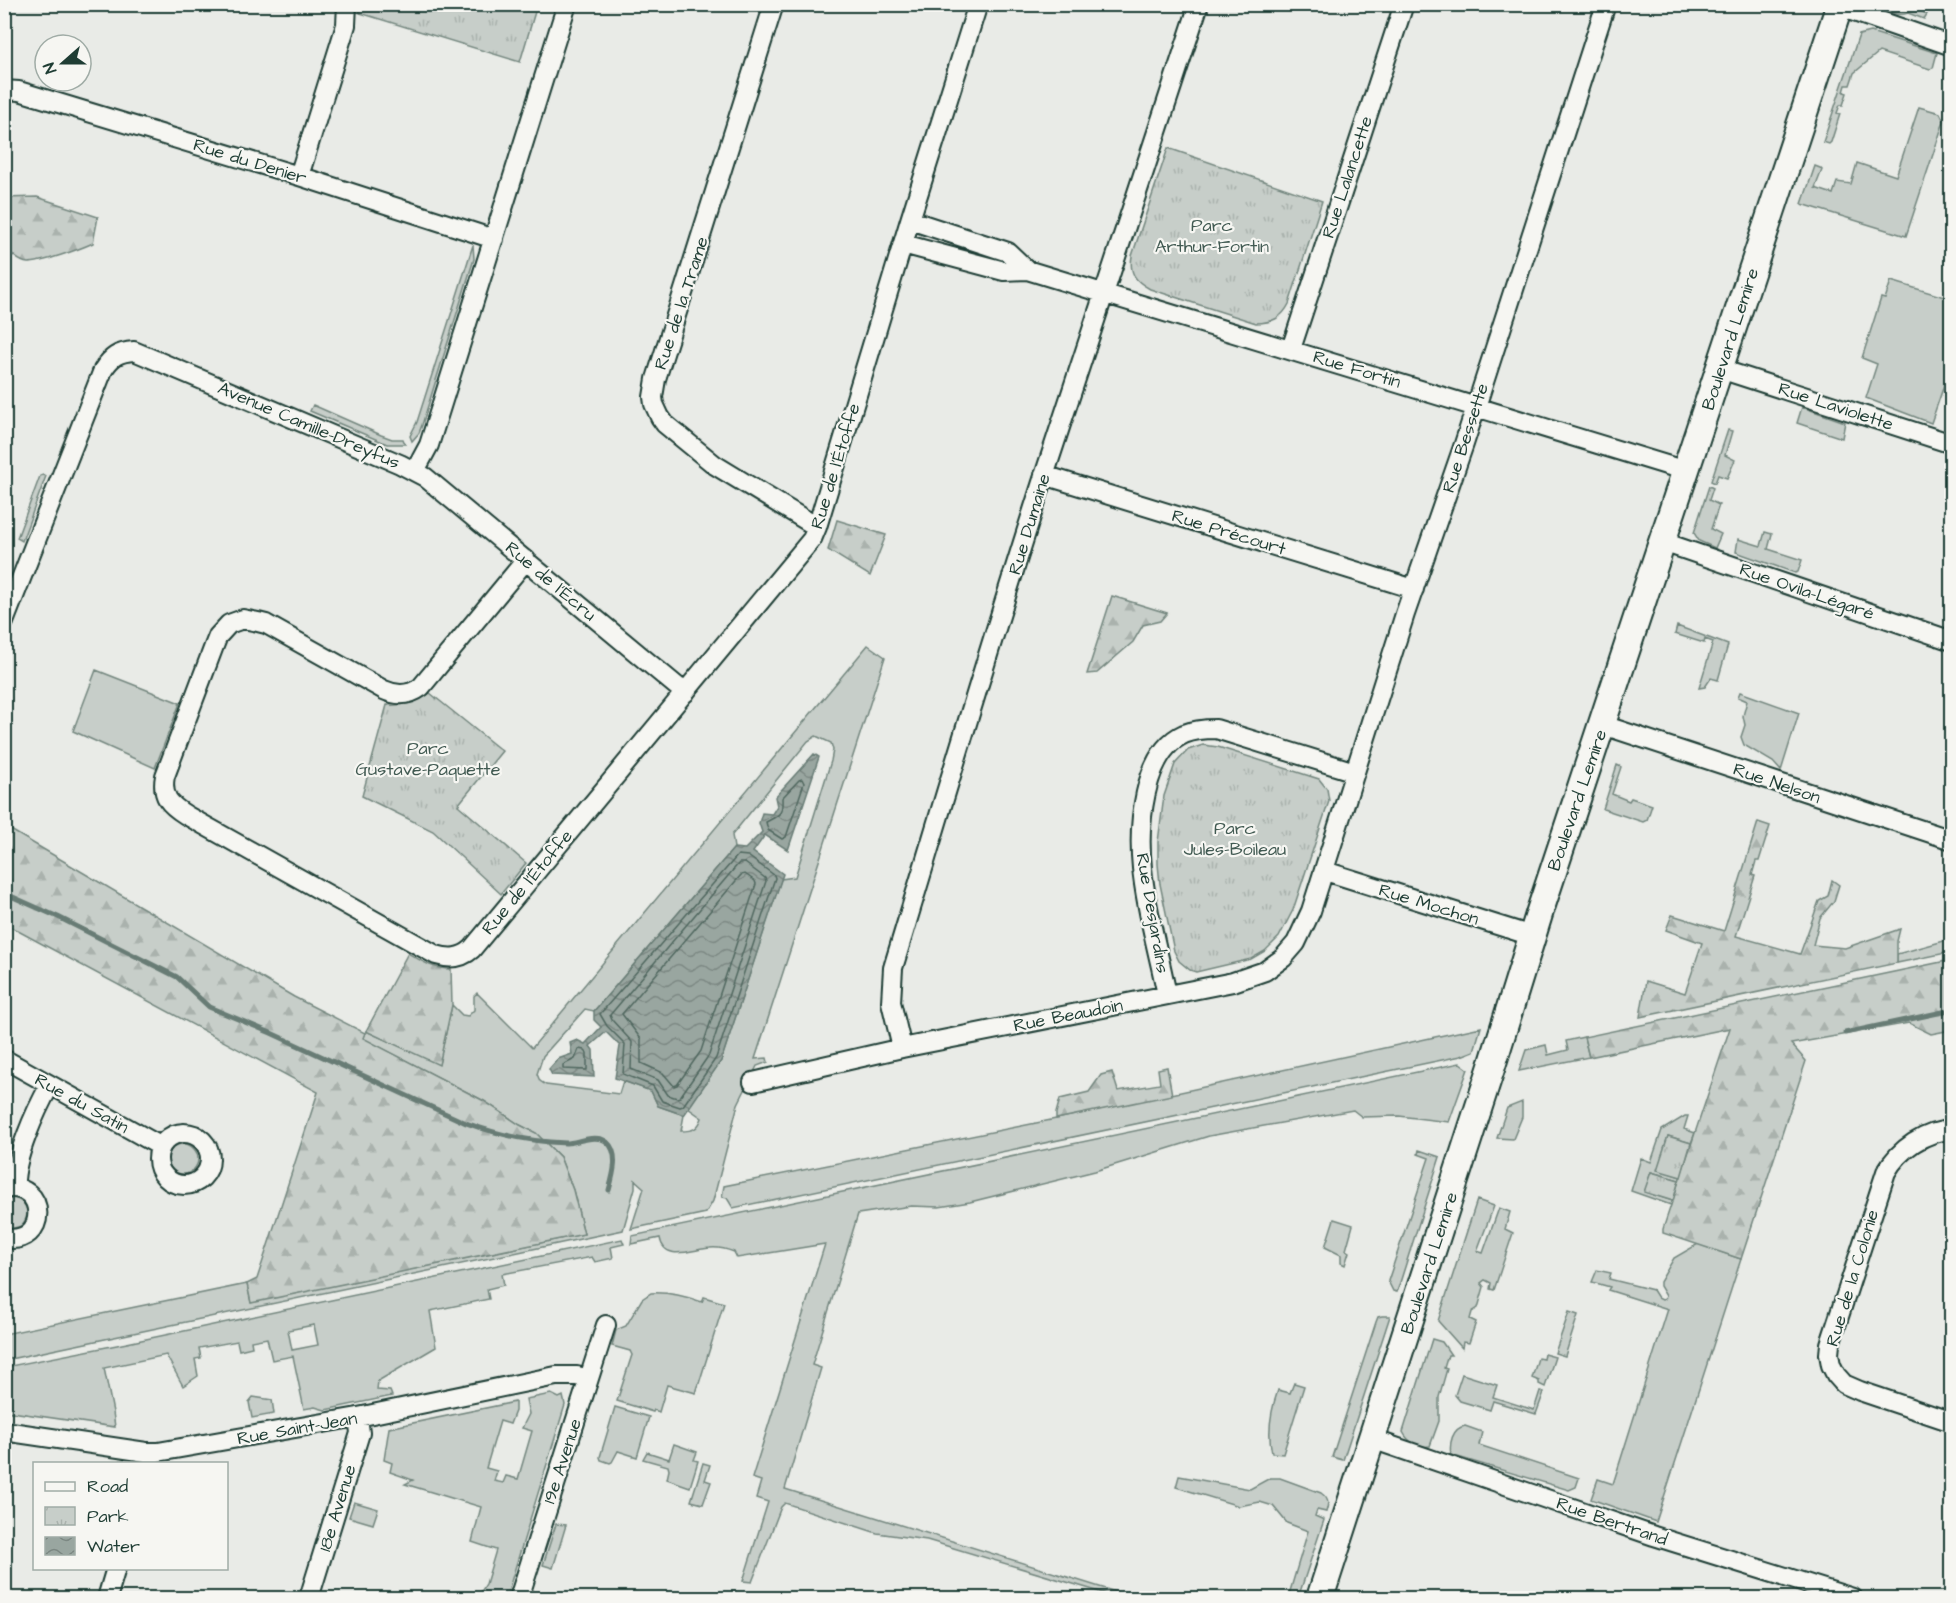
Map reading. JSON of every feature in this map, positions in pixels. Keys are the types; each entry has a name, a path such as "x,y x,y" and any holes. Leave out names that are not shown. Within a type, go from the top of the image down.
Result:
{"main road":[{"name":"Boulevard Lemire","path":"1320,1599 1532,936 1840,6"}],"street":[{"path":"298,176 346,25 347,4"},
{"name":"Avenue Camille-Dreyfus","path":"4,622 99,380 108,362 119,353 134,351 142,353 415,471 429,445 567,4"},
{"name":"Rue de la Trame","path":"774,4 656,379 653,397 656,411 665,424 708,459 817,527"},
{"name":"Rue de l'Étoffe","path":"526,560 421,687 407,694 384,690 266,624 243,620 229,624 214,646 165,776 163,788 166,800 186,815 425,949 442,957 456,957 467,953 806,548 817,527 978,4"},
{"name":"Rue Dumaine","path":"902,1048 891,1002 893,968 1044,475 1103,292 1148,165 1199,4"},
{"name":"Rue Lalancette","path":"1291,349 1404,4"},
{"name":"Rue Bessette","path":"1325,871 1414,589 1476,406 1606,4"},
{"path":"1840,6 1952,46"},
{"name":"Rue du Denier","path":"4,90 30,94 494,239"},
{"name":"Rue Fortin","path":"910,220 1008,252 1027,270"},
{"name":"Rue Fortin","path":"903,244 994,269 1027,270 1103,292 1686,471"},
{"name":"Rue Laviolette","path":"1720,369 1952,444"},
{"name":"Rue de l'Écru","path":"415,471 434,483 685,693"},
{"name":"Rue Précourt","path":"1044,475 1414,589"},
{"name":"Rue Ovila-Légaré","path":"1663,542 1952,641"},
{"name":"Rue Nelson","path":"1603,725 1952,840"},
{"name":"Rue Desjardins","path":"1167,995 1144,882 1141,852 1148,789 1154,769 1165,749 1184,735 1203,729 1216,729 1355,772"},
{"name":"Rue Beaudoin","path":"753,1082 902,1048 1255,976 1283,958 1300,935 1325,871"},
{"name":"Rue Mochon","path":"1325,871 1532,936"},
{"name":"Rue du Satin","path":"4,1059 160,1146"},
{"path":"4,1238 22,1238 35,1227 38,1219 38,1210 31,1195 10,1189 17,1162 50,1085"},
{"name":"Rue de la Colonie","path":"1952,1130 1936,1132 1913,1143 1899,1153 1886,1172 1830,1344 1829,1354 1836,1375 1844,1384 1952,1422"},
{"name":"19e Avenue","path":"519,1599 606,1324"},
{"name":"Rue Saint-Jean","path":"4,1431 146,1458 566,1375 588,1379"},
{"name":"18e Avenue","path":"309,1599 360,1433 358,1417"},
{"name":"Rue Bertrand","path":"1372,1439 1654,1536 1853,1599"},
{"path":"107,1599 116,1570"}],"green space":[{"path":"359,4 537,5 520,62 360,13"},
{"path":"1877,5 1911,5 1927,14 1924,19 1908,13 1892,13"},
{"path":"1871,32 1937,53 1933,68 1930,69 1879,52 1854,73 1850,85 1846,85 1844,92 1847,93 1837,113 1840,114 1831,142 1829,144 1823,142 1859,35"},
{"path":"1919,107 1940,113 1944,121 1906,236 1802,204 1815,166 1822,170 1815,188 1833,194 1837,182 1851,184 1857,163 1896,176"},
{"name":"Parc Arthur-Fortin","path":"1168,148 1322,201 1289,304 1276,319 1256,323 1150,289 1134,276 1131,267 1132,256"},
{"path":"37,197 98,217 93,243 34,262 24,262 15,257 5,246 5,198"},
{"path":"473,245 474,259 422,425 412,441 410,436 417,422"},
{"path":"1891,281 1951,299 1951,365 1931,423 1866,398 1877,364 1862,358 1881,298 1885,299"},
{"path":"313,405 381,435 392,439 403,439 405,444 387,444 310,411"},
{"path":"1802,407 1845,422 1842,438 1797,423"},
{"path":"1728,430 1732,431 1725,455 1735,460 1727,478 1718,475 1715,483 1711,481"},
{"path":"40,476 46,476 22,541 17,538"},
{"path":"1709,486 1713,488 1709,500 1719,505 1711,529 1721,534 1715,548 1699,541 1694,533"},
{"path":"837,520 886,535 870,576 828,550"},
{"path":"1765,532 1772,534 1768,549 1802,560 1798,572 1795,573 1736,552 1738,539 1761,546"},
{"path":"1112,596 1167,613 1160,621 1143,625 1133,642 1097,673 1087,674"},
{"path":"1677,626 1728,645 1718,680 1711,678 1705,687 1699,688 1713,642 1705,639 1704,643 1675,634"},
{"path":"868,645 885,657 755,1059 767,1058 768,1062 757,1066 738,1104 713,1201 706,1213 631,1229 644,1188 635,1180 635,1188 623,1230 5,1360 4,1334 247,1284 251,1302 584,1234 573,1190 560,1157 536,1133 484,1101 362,1038 366,1031 439,1064 452,1005 462,1015 468,1016 474,1010 474,996 477,993 532,1048","holes":["816,736 831,743 833,750 831,761 795,877 781,879 721,1061 688,1108 702,1118 699,1125 692,1130 681,1131 684,1115 658,1106 651,1091 623,1081 619,1094 546,1085 540,1081 537,1074 543,1056 585,1009 594,1011 734,848 732,835 808,741"]},
{"path":"96,670 180,703 155,768 73,731"},
{"path":"1740,692 1799,713 1781,771 1773,762 1744,745 1741,737 1745,725 1743,716 1747,701 1738,697"},
{"name":"Parc Gustave-Paquette","path":"430,693 502,751 458,805 526,863 501,894 433,831 362,796 387,705 410,703"},
{"name":"Parc Jules-Boileau","path":"1203,745 1218,747 1319,779 1327,789 1329,801 1293,910 1279,937 1265,951 1251,959 1196,972 1179,961 1174,951 1160,884 1158,842 1164,796 1175,764 1188,750"},
{"path":"1617,765 1621,767 1612,794 1629,801 1631,798 1652,805 1647,820 1643,822 1603,809"},
{"path":"1758,822 1770,826 1759,861 1756,861 1752,875 1755,876 1736,936 1800,954 1819,901 1828,896 1832,880 1839,885 1834,901 1820,918 1813,945 1845,948 1900,929 1897,941 1897,963 1640,1017 1646,981 1685,993 1702,943 1666,930 1672,915 1724,931"},
{"path":"4,826 294,997 365,1033 363,1038 484,1101 536,1133 560,1157 573,1190 584,1234 251,1303 247,1284 257,1279 318,1092 5,924"},
{"path":"1951,939 1951,952 1897,963 1897,954"},
{"path":"408,953 433,966 451,969 452,1005 439,1065 366,1031"},
{"path":"1951,960 1951,1023 1946,1031 1931,1034 1909,1023 1791,1044 1806,1061 1741,1259 1663,1233 1730,1028 1589,1057 1584,1037"},
{"path":"1481,1027 1474,1051 1461,1056 733,1208 727,1198 722,1197 724,1186 1056,1119"},
{"path":"1584,1037 1589,1057 1519,1071 1526,1050 1546,1045 1548,1055 1568,1050 1566,1041"},
{"path":"1460,1063 1468,1069 1449,1122 1399,1116 1362,1117 1353,1110 1209,1136 1095,1171 970,1202 939,1207 911,1206 858,1214 812,1365 821,1368 785,1489 1135,1598 1120,1598 927,1540 877,1533 785,1503 781,1507 752,1582 743,1581 768,1502 756,1498 761,1481 752,1478 825,1244 737,1258 734,1252 719,1248 673,1252 663,1246 660,1238 631,1244 632,1236"},
{"path":"1167,1067 1172,1095 1056,1119 1060,1099 1089,1092 1101,1075 1112,1072 1118,1091 1160,1084 1158,1069"},
{"path":"1522,1102 1522,1117 1513,1139 1497,1138 1507,1108"},
{"path":"1688,1116 1684,1129 1695,1133 1691,1143 1668,1136 1658,1169 1681,1177 1679,1180 1651,1172 1645,1192 1673,1201 1671,1205 1631,1191 1641,1158 1651,1162 1662,1130"},
{"path":"1668,1136 1691,1143 1681,1177 1657,1170"},
{"path":"183,1144 194,1148 198,1159 194,1170 183,1174 172,1170 168,1159 172,1148"},
{"path":"1419,1150 1440,1157 1397,1292 1393,1291 1388,1281 1429,1158 1418,1154"},
{"path":"1651,1172 1679,1180 1673,1201 1644,1192"},
{"path":"14,1198 25,1206 27,1213 21,1226 11,1229 5,1227 5,1200"},
{"path":"1477,1200 1494,1206 1477,1251 1483,1253 1499,1208 1510,1212 1505,1229 1513,1233 1494,1290 1490,1289 1491,1283 1485,1280 1481,1283 1484,1287 1478,1308 1472,1312 1470,1319 1476,1322 1469,1343 1463,1342 1462,1348 1438,1321"},
{"path":"1334,1219 1353,1225 1346,1250 1349,1252 1345,1265 1341,1263 1341,1255 1325,1247"},
{"path":"622,1239 624,1244 611,1247 613,1258 595,1262 592,1257 502,1274 504,1285 487,1289 489,1299 430,1311 436,1347 378,1381 377,1390 390,1391 392,1396 325,1410 315,1407 304,1409 293,1356 272,1360 267,1338 251,1341 252,1347 239,1350 237,1341 199,1348 201,1358 195,1359 198,1376 183,1386 166,1355 104,1368 115,1427 5,1411 5,1367","holes":["314,1325 318,1345 292,1350 288,1330"]},
{"path":"1698,1244 1741,1259 1656,1522 1591,1499 1598,1479 1613,1484 1668,1309 1608,1290 1610,1287 1592,1282 1597,1270 1611,1273 1609,1279 1653,1290 1658,1298 1665,1299 1666,1296 1660,1282 1674,1258"},
{"path":"651,1293 677,1295 702,1302 704,1297 724,1303 696,1393 667,1385 659,1412 617,1401 632,1355 630,1351 612,1346 616,1330 626,1326 642,1299"},
{"path":"1569,1312 1578,1315 1565,1356 1555,1353"},
{"path":"1390,1316 1343,1460 1332,1457 1376,1322 1378,1317"},
{"path":"1432,1339 1442,1342 1451,1355 1448,1355 1444,1368 1447,1369 1439,1397 1439,1421 1430,1446 1421,1446 1408,1439 1403,1432"},
{"path":"1544,1354 1555,1357 1545,1387 1532,1378 1538,1358 1543,1359"},
{"path":"1462,1374 1497,1385 1493,1397 1534,1410 1540,1391 1544,1392 1536,1414 1493,1401 1490,1410 1460,1401 1455,1395"},
{"path":"1294,1383 1304,1386 1283,1454 1272,1453 1270,1429 1278,1390 1290,1393"},
{"path":"551,1394 559,1398 563,1396 565,1405 506,1598 477,1598 486,1584 496,1550 472,1542 481,1507 405,1484 413,1480 390,1472 392,1463 384,1460 389,1428 515,1402 515,1411 510,1424 500,1421 486,1468 497,1471 494,1481 503,1483 506,1476 518,1479 532,1431 522,1428 529,1414 526,1399"},
{"path":"253,1397 272,1400 274,1414 252,1418 249,1402"},
{"path":"615,1407 649,1417 637,1457 618,1451 610,1463 601,1460 600,1457"},
{"path":"1465,1426 1482,1432 1479,1445 1579,1478 1576,1487 1569,1490 1451,1455 1452,1437 1457,1430"},
{"path":"674,1444 697,1452 694,1460 698,1461 690,1487 667,1479 668,1466 643,1459 647,1452 669,1459"},
{"path":"703,1463 710,1465 705,1480 711,1482 703,1504 691,1501"},
{"path":"1179,1476 1250,1489 1270,1478 1280,1478 1326,1497 1328,1501 1326,1512 1317,1510 1315,1516 1324,1520 1298,1598 1288,1598 1308,1531 1287,1523 1273,1506 1260,1502 1239,1506 1176,1487"},
{"path":"354,1502 378,1509 373,1524 349,1517"},
{"path":"556,1524 566,1525 553,1568 543,1565"}],"water":[{"path":"814,754 819,757 788,850 765,835 753,852 783,874 721,1061 684,1115 658,1106 651,1091 615,1078 620,1046 606,1032 590,1046 593,1050 594,1077 552,1075 549,1069 558,1059 572,1054 570,1043 577,1040 585,1044 601,1027 594,1020 594,1011 734,848 745,849 762,832 759,823 762,813 772,814 777,806 775,797"}],"waterway":[{"path":"4,893 58,917 177,977 209,1007 271,1033 466,1123 503,1134 540,1141 566,1143 592,1138 603,1139 611,1147 614,1158 614,1172 609,1190"},
{"path":"1845,1033 1952,1010"}]}
